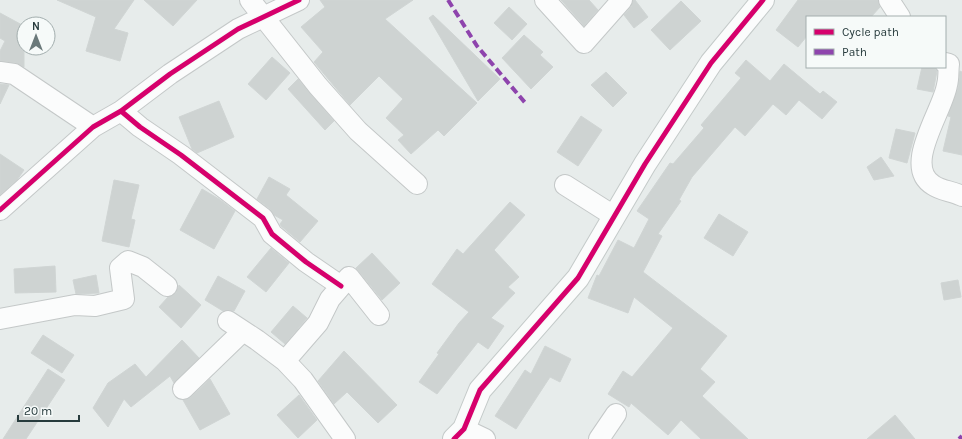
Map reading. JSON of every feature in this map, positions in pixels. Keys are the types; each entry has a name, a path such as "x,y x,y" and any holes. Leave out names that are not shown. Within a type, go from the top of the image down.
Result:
{"street":[{"path":"250,0 318,86 358,131 417,184"},
{"path":"0,210 93,126 121,111 170,74 238,30 263,16 299,0"},
{"path":"545,0 584,43 622,0"},
{"path":"485,439 459,434 480,390 578,278 645,164 711,63 763,0"},
{"path":"889,0 899,16"},
{"path":"946,63 949,64 947,86 924,144 921,162 924,175 933,185 962,196"},
{"path":"0,72 14,74 93,126"},
{"path":"121,111 140,127 181,155 263,218 272,234 306,262 342,286"},
{"path":"564,185 614,216"},
{"path":"0,319 75,305 96,306 124,299 120,268 128,261 143,267 167,286"},
{"path":"285,362 318,323 330,299 349,277 379,315"},
{"path":"183,389 236,326 285,362 303,380 345,439"},
{"path":"600,439 616,414"}],"building":[{"path":"57,0 134,0 114,29 128,33 120,61 86,51 96,17"},
{"path":"144,0 197,0 173,26"},
{"path":"320,0 413,0 385,19 477,103 444,136 438,130 411,154 398,140 404,135 386,118 403,99 379,76 350,105 314,62 323,52 301,27 325,7"},
{"path":"561,0 589,0 598,10 584,26"},
{"path":"633,0 635,0 648,17 634,28 624,15 631,7"},
{"path":"798,0 878,0 880,7 872,16 806,16 806,37 798,47 776,30"},
{"path":"681,1 701,21 670,50 651,30"},
{"path":"509,7 527,24 512,40 494,23"},
{"path":"0,13 16,22 16,56 24,56 24,67 16,63 0,61 0,51 5,41 0,38"},
{"path":"433,15 500,79 478,101 429,18"},
{"path":"524,35 543,52 540,55 553,67 531,89 502,58"},
{"path":"272,57 290,73 266,100 248,84"},
{"path":"746,60 770,81 784,64 820,94 823,91 837,102 822,119 799,100 786,115 773,104 745,136 735,127 692,177 679,200 681,201 658,234 662,236 643,272 727,336 700,369 715,382 702,396 748,439 701,439 681,420 668,435 631,403 629,407 608,394 623,371 632,377 673,328 634,297 628,313 588,298 597,275 599,276 618,240 634,248 649,219 637,211 670,163 673,164 704,128 701,125 741,78 735,73"},
{"path":"922,68 935,68 937,71 933,92 917,89"},
{"path":"960,71 962,72 962,155 943,151 951,117 948,116 958,88"},
{"path":"606,72 627,93 613,107 591,85"},
{"path":"298,79 334,121 325,130 288,89"},
{"path":"0,84 9,85 0,104"},
{"path":"219,101 234,137 197,153 192,149 179,117"},
{"path":"581,116 602,130 578,166 557,152"},
{"path":"896,129 915,133 907,163 889,158"},
{"path":"0,154 24,170 17,180 0,195"},
{"path":"881,157 894,176 874,180 867,167"},
{"path":"269,177 290,189 286,195 318,221 300,242 281,226 280,224 283,220 274,215 270,209 257,199"},
{"path":"114,180 139,185 131,219 135,220 129,247 102,241"},
{"path":"202,189 235,211 214,249 180,230"},
{"path":"510,202 525,215 494,250 519,277 508,287 515,293 491,318 504,326 488,349 478,342 437,394 419,382 439,354 437,353 469,312 432,284 457,249 463,254"},
{"path":"719,214 748,232 733,256 704,238"},
{"path":"271,248 289,263 266,292 247,277"},
{"path":"372,253 400,283 382,300 356,268"},
{"path":"55,266 56,292 15,293 14,269"},
{"path":"96,275 99,293 76,294 73,280"},
{"path":"218,276 245,291 234,311 223,311 205,300"},
{"path":"958,280 961,297 944,300 941,283"},
{"path":"179,285 201,305 181,328 159,307 168,297 176,293"},
{"path":"293,306 307,318 285,344 271,332"},
{"path":"43,335 74,355 62,373 31,353"},
{"path":"182,340 199,358 174,383 170,376 131,407 124,399 108,427 93,408 108,383 135,364 146,377"},
{"path":"545,346 571,359 560,382 550,377 516,429 495,416 525,370 531,374"},
{"path":"344,351 397,405 378,423 347,392 334,404 318,381"},
{"path":"48,369 65,380 26,439 3,439"},
{"path":"210,379 230,414 200,430 183,400 191,397"},
{"path":"299,395 317,420 298,438 277,415"},
{"path":"895,415 915,439 867,439"}],"marked path":[{"path":"448,0 477,46 527,105"},
{"path":"959,439 962,436"}],"cycle path":[{"path":"0,210 93,127 121,111 170,74 238,29 299,0"},
{"path":"454,439 464,429 480,390 578,278 645,164 711,63 763,0"},
{"path":"121,111 140,127 181,155 263,218 272,234 306,262 341,286"}]}
